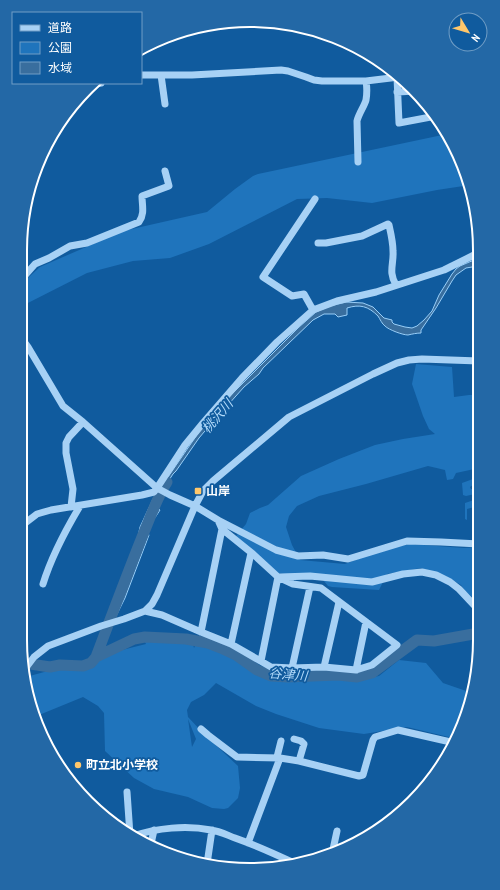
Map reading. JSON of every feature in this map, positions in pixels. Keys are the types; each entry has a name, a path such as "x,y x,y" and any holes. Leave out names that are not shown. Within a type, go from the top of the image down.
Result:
{"street":[{"path":"142,75 192,75 281,70 318,81 366,80 392,78"},
{"path":"161,75 165,104"},
{"path":"358,162 357,121 358,114 366,101 366,80"},
{"path":"398,83 399,123 429,117"},
{"path":"397,92 407,91"},
{"path":"27,273 35,264 70,246 87,243 139,222 143,213 142,196 169,186 165,171"},
{"path":"313,310 304,294 292,296 263,277 314,199"},
{"path":"318,243 326,243 362,236 388,224 394,252 392,277 396,285"},
{"path":"27,522 37,514 154,492 186,445 242,378 313,310 337,301 376,292 444,270 473,256"},
{"path":"27,346 63,406 84,422 157,488 195,506 218,520 276,550 298,556 323,555 348,559 407,541 473,544"},
{"path":"28,665 48,646 145,611 152,604 157,595 195,506 203,491 289,417 397,363 422,359 473,361"},
{"path":"70,507 73,489 66,453 66,443 69,437 84,422"},
{"path":"43,584 56,548 66,528 80,506"},
{"path":"145,611 162,615 231,644 271,667 324,667 356,670 372,665 397,646 321,588 293,584 278,577 222,529 218,520"},
{"path":"201,632 222,529"},
{"path":"231,644 251,553"},
{"path":"278,577 310,576 372,582 403,574 422,572 436,574 450,582 473,603"},
{"path":"261,661 278,577"},
{"path":"292,668 310,587"},
{"path":"324,667 339,602"},
{"path":"356,670 366,622"},
{"path":"201,729 237,757 278,757 359,776 363,774 375,737 398,730 449,742"},
{"path":"294,739 301,741 304,744 299,761"},
{"path":"248,842 278,757 281,742"},
{"path":"127,792 130,828"},
{"path":"139,833 154,830 185,828 212,830 248,842 287,860"},
{"path":"152,840 154,830"},
{"path":"208,859 212,830"},
{"path":"334,847 337,831"}],"green space":[{"path":"441,135 450,151 463,186 372,203 327,198 297,199 209,244 170,258 133,261 87,273 27,303 27,279 40,267 123,231 207,212 235,189 258,174"},
{"path":"416,364 452,367 454,397 473,395 473,469 456,473 453,479 447,480 445,470 428,466 319,496 297,506 289,516 286,527 292,545 300,560 345,564 384,549 410,544 473,547 473,598 461,585 447,577 421,568 387,574 379,590 332,587 328,586 319,575 291,575 278,573 236,536 246,524 250,513 268,505 301,476 375,445 435,434 429,429 423,416 412,384"},
{"path":"473,479 473,485 470,487 473,489 473,494 463,495 462,483"},
{"path":"473,500 473,507 467,509 467,520 465,519 465,503"},
{"path":"145,642 193,644 194,648 195,646 202,645 224,649 267,678 358,680 379,676 399,660 426,663 443,683 467,691 461,712 451,737 407,727 364,734 319,728 256,706 216,683 204,695 191,702 187,710 188,717 238,766 240,788 238,798 228,808 212,808 188,797 154,789 134,778 105,751 104,713 98,706 83,697 40,715 30,676 66,666 85,669 106,654 146,644","holes":["188,719 196,739 192,747"]}],"water":[{"path":"473,260 473,267 466,268 456,275 421,330 421,333 408,335 396,332 384,325 378,316 371,310 360,306 347,308 347,315 338,317 335,314 324,314 313,320 244,387 199,438 154,503 145,525 159,509 160,510 147,530 149,535 125,598 115,618 113,618 122,601 135,565 135,551 140,527 153,499 201,429 228,398 316,312 330,306 346,302 363,303 373,307 384,318 392,320 394,324 412,328 417,326 432,311 439,295 452,274 460,266"}],"waterway":[{"name":"桃沢川","path":"28,664 50,667 60,665 83,666 91,663 96,657 156,502 167,482"},
{"name":"谷津川","path":"96,657 134,639 145,637 186,639 208,643 221,648 236,655 257,670 271,676 288,677 338,675 357,677 372,673 417,640 434,641 473,634"}],"place":[{"name":"山岸","path":"198,491"},
{"name":"町立北小学校","path":"78,765"}]}
